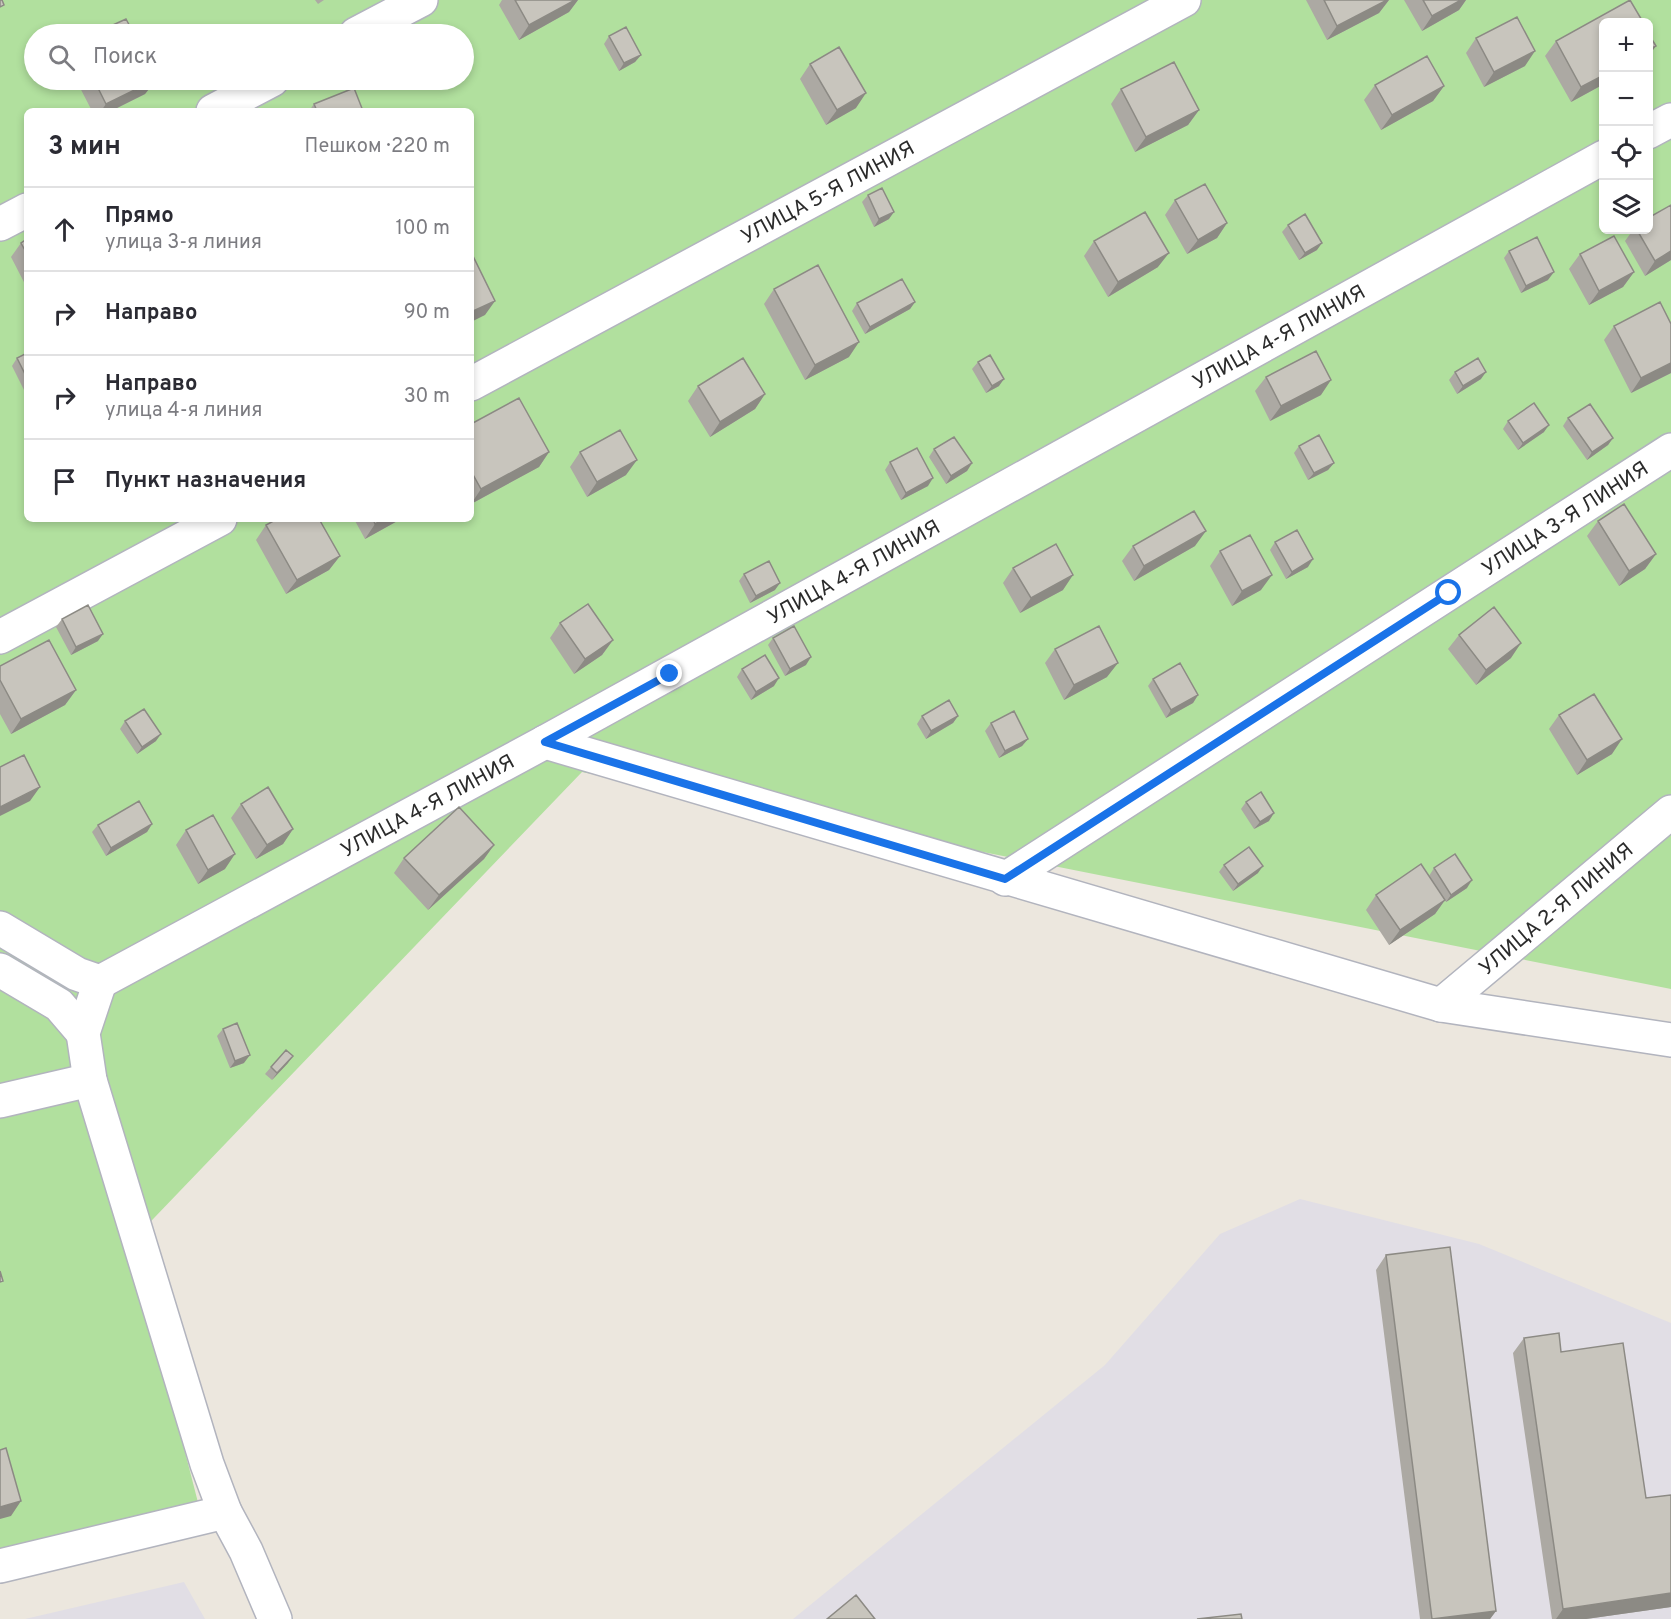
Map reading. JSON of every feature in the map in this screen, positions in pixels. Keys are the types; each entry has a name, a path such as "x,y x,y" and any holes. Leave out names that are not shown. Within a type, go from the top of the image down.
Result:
{"street":[{"path":"375,24 421,0"},
{"name":"УЛИЦА 5-Я ЛИНИЯ","path":"474,382 1184,0"},
{"path":"219,108 253,90"},
{"path":"1653,129 1671,120"},
{"name":"УЛИЦА 4-Я ЛИНИЯ","path":"100,982 545,742 1599,160"},
{"path":"0,224 24,212"},
{"name":"УЛИЦА 3-Я ЛИНИЯ","path":"1005,879 1671,450"},
{"path":"0,637 213,522"},
{"path":"545,742 1005,879 1441,1005 1671,1040"},
{"name":"УЛИЦА 2-Я ЛИНИЯ","path":"1441,1005 1671,812"},
{"path":"0,928 77,974 100,982 83,1033 90,1080 207,1464 225,1512 246,1551 276,1619"},
{"path":"0,970 59,1005 83,1033"},
{"path":"0,1101 90,1080"},
{"path":"0,1566 225,1512"}],"shaded area":[{"path":"1300,1199 1479,1244 1671,1323 1671,1619 793,1619 1105,1365 1220,1234"},
{"path":"184,1582 205,1619 25,1619"}],"green space":[{"path":"0,0 1671,0 1671,989 582,772 131,1242 202,1518 0,1564"}],"building":[{"path":"515,0 575,0 529,25"},
{"path":"1324,0 1387,0 1337,26"},
{"path":"1423,0 1461,0 1432,16"},
{"path":"1630,0 1641,18 1599,18 1599,78 1581,87 1556,41"},
{"path":"1517,17 1535,51 1494,72 1476,38"},
{"path":"126,19 129,24 115,24"},
{"path":"626,27 641,55 624,63 609,36"},
{"path":"839,47 866,93 837,110 810,64"},
{"path":"1427,56 1444,86 1392,115 1375,85"},
{"path":"1174,62 1199,110 1146,137 1121,89"},
{"path":"99,90 135,90 106,104"},
{"path":"349,90 355,90 362,108 316,108 314,104"},
{"path":"1205,184 1227,223 1198,240 1175,200"},
{"path":"882,188 894,212 879,219 868,195"},
{"path":"1671,205 1671,251 1655,261 1639,234 1653,234 1653,215"},
{"path":"1145,212 1169,253 1118,282 1094,241"},
{"path":"1305,214 1322,243 1305,253 1288,225"},
{"path":"1614,236 1634,272 1599,291 1580,254"},
{"path":"1537,237 1554,272 1526,286 1509,251"},
{"path":"474,258 495,301 474,311"},
{"path":"818,265 859,342 815,365 774,289"},
{"path":"902,279 915,302 870,327 857,303"},
{"path":"1660,302 1671,324 1671,363 1641,378 1614,326"},
{"path":"1316,351 1331,380 1281,406 1266,377"},
{"path":"24,354 24,372 17,358"},
{"path":"990,355 1004,379 992,386 978,362"},
{"path":"743,358 765,394 720,422 698,386"},
{"path":"1478,358 1486,372 1463,386 1455,372"},
{"path":"519,398 549,452 481,489 474,476 474,422"},
{"path":"1534,403 1549,425 1523,443 1508,421"},
{"path":"1590,404 1613,438 1592,452 1568,418"},
{"path":"620,430 637,460 597,482 580,452"},
{"path":"1319,435 1334,463 1314,473 1299,446"},
{"path":"954,437 972,463 951,476 934,449"},
{"path":"917,448 933,478 906,493 890,462"},
{"path":"1624,504 1656,554 1629,571 1598,521"},
{"path":"1194,511 1206,531 1144,566 1133,546"},
{"path":"272,522 321,522 340,556 297,580 266,525"},
{"path":"1297,530 1313,559 1292,572 1275,542"},
{"path":"1250,535 1272,575 1242,591 1220,551"},
{"path":"1056,544 1073,575 1031,598 1013,568"},
{"path":"769,561 780,583 756,596 744,574"},
{"path":"588,604 613,640 585,659 560,623"},
{"path":"88,605 103,634 76,647 62,619"},
{"path":"1494,607 1521,643 1486,670 1459,635"},
{"path":"794,626 811,657 790,669 773,638"},
{"path":"1099,626 1118,663 1074,685 1055,649"},
{"path":"49,640 76,690 21,719 0,680 0,666"},
{"path":"765,655 779,678 756,692 742,669"},
{"path":"1180,663 1198,695 1171,710 1153,679"},
{"path":"1594,694 1622,739 1587,760 1559,715"},
{"path":"949,700 958,716 931,731 922,716"},
{"path":"144,709 161,734 142,747 125,721"},
{"path":"1014,711 1028,739 1005,751 991,723"},
{"path":"24,755 40,787 0,807 0,767"},
{"path":"268,787 293,829 267,845 241,804"},
{"path":"1261,792 1274,813 1260,822 1246,802"},
{"path":"139,801 152,824 111,848 98,825"},
{"path":"459,807 494,845 439,895 404,858"},
{"path":"213,815 235,854 208,870 186,830"},
{"path":"1249,847 1263,866 1238,884 1224,865"},
{"path":"1455,854 1472,880 1451,895 1434,868"},
{"path":"1421,864 1445,900 1400,930 1376,895"},
{"path":"237,1023 250,1055 235,1061 223,1029"},
{"path":"286,1050 293,1056 277,1073 271,1067"},
{"path":"1450,1247 1496,1611 1432,1619 1386,1255"},
{"path":"1559,1333 1561,1352 1623,1343 1646,1498 1671,1495 1671,1593 1563,1609 1524,1338"},
{"path":"6,1448 21,1501 0,1507 0,1450"},
{"path":"856,1595 875,1619 827,1619"},
{"path":"1241,1614 1242,1619 1197,1619"}],"route":[{"path":"670,674 545,742 1005,879 1449,593"}]}
